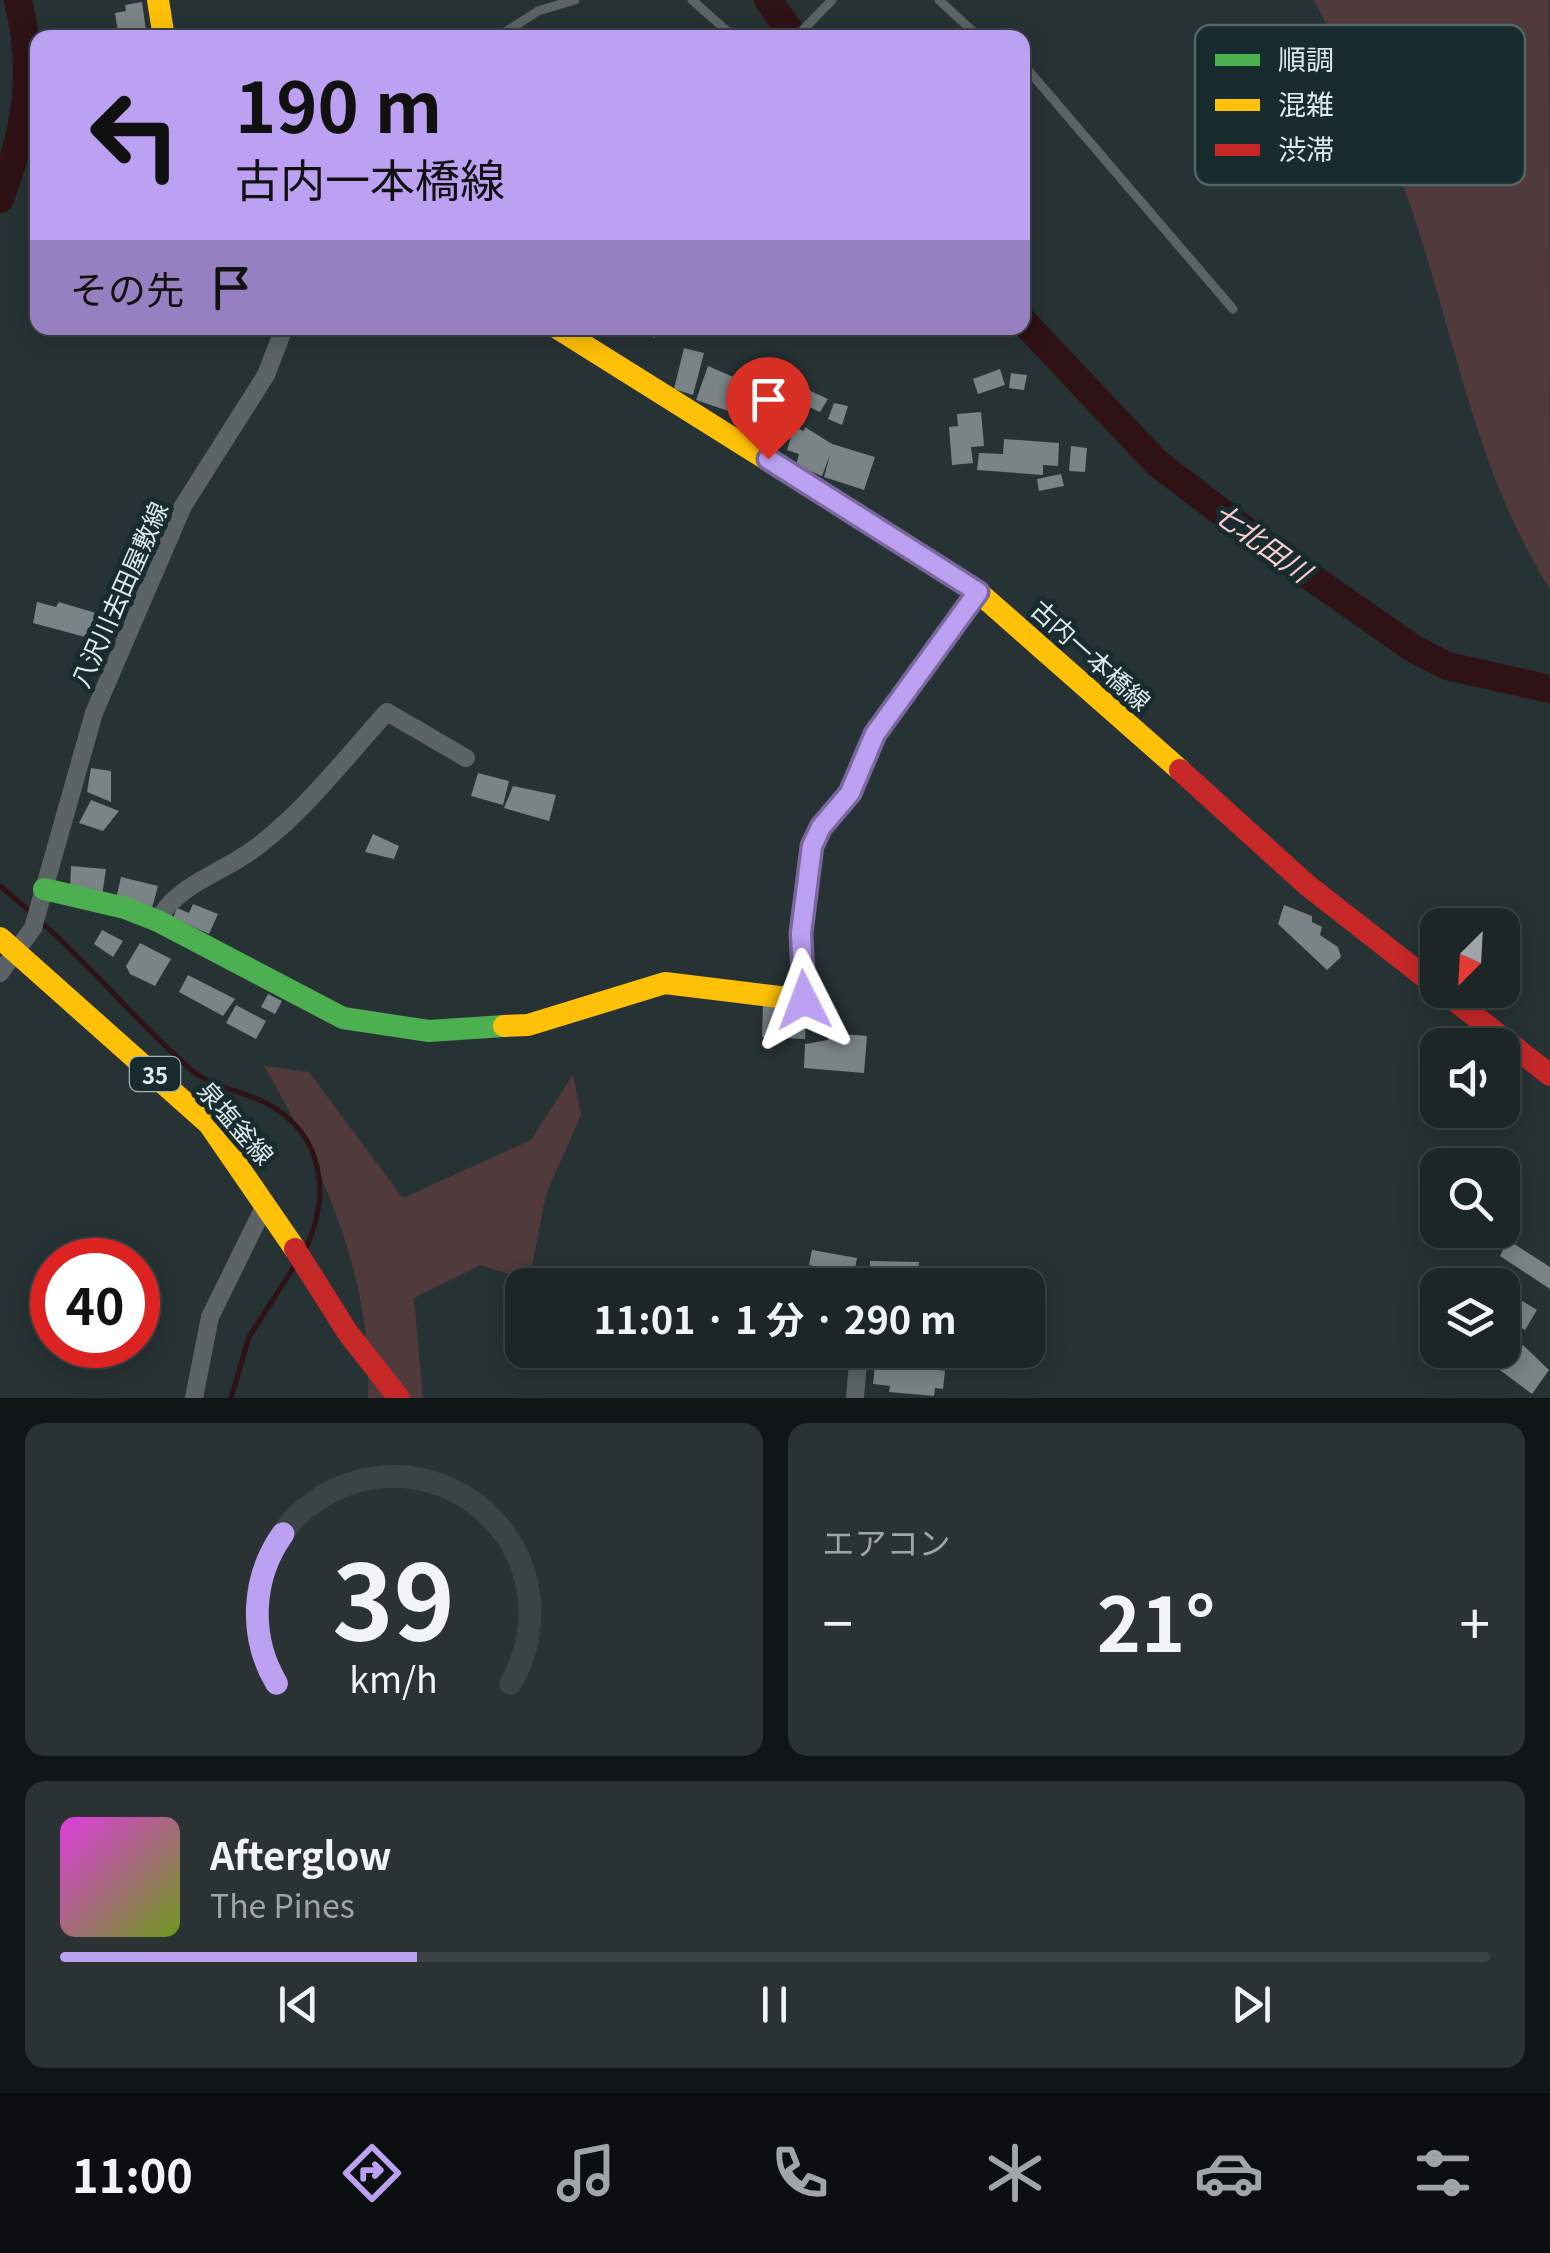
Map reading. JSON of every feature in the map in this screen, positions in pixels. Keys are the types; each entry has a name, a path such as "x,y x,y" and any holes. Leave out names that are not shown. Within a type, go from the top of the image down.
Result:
{"street":[{"path":"158,0 163,30"},
{"name":"八沢川去田屋敷線","path":"0,973 43,894 94,713 183,506 266,375 281,335"},
{"name":"古内一本橋線","path":"567,335 978,592 1050,650 1294,874 1394,957 1550,1075"},
{"path":"43,894 125,908 158,921 343,1018 429,1031 528,1025 665,983 804,1000 801,933 812,846 821,827 850,793 875,734 978,592"},
{"path":"158,921 165,906 242,857 300,806 387,712 466,758"},
{"name":"泉塩釜線","path":"15,943 209,1124 286,1232 353,1342 400,1398"},
{"path":"194,1398 210,1317 266,1202"},
{"path":"855,1398 858,1368"}],"lane":[{"path":"508,30 538,11 575,0"},
{"path":"692,0 726,30"},
{"path":"803,30 832,0"},
{"path":"939,0 971,30"},
{"path":"1030,71 1234,309"}],"shaded area":[{"path":"1314,0 1549,0 1550,589 1500,490 1402,185 1525,185 1525,25 1327,25"},
{"path":"264,1066 309,1072 403,1198 531,1140 573,1074 581,1115 546,1194 532,1268 505,1268 505,1273 481,1265 414,1298 423,1398 368,1398 367,1353 353,1267 324,1184"}],"building":[{"path":"142,2 146,30 118,30 115,13 126,11 125,5"},
{"path":"684,348 704,353 693,395 674,389"},
{"path":"708,366 768,392 761,422 696,400"},
{"path":"1000,369 1005,385 978,394 973,379"},
{"path":"1011,373 1027,375 1024,390 1009,388"},
{"path":"791,382 828,399 820,412 785,396"},
{"path":"834,403 848,406 842,425 828,419"},
{"path":"981,412 984,446 971,447 973,463 952,465 949,427 958,426 957,414"},
{"path":"794,427 804,431 805,427 832,444 875,457 864,490 824,477 830,455 822,476 796,465 799,454 787,450"},
{"path":"1004,439 1059,443 1058,466 1043,465 1043,475 977,470 979,453 1003,454"},
{"path":"1071,446 1087,448 1085,472 1069,471"},
{"path":"1061,474 1064,486 1039,491 1037,479"},
{"path":"37,602 56,607 59,602 99,614 89,638 33,623"},
{"path":"91,768 111,771 111,802 87,792"},
{"path":"478,773 509,781 503,805 471,796"},
{"path":"513,786 556,795 549,821 504,808"},
{"path":"91,800 119,811 103,831 79,823"},
{"path":"373,834 399,846 394,859 365,852"},
{"path":"71,866 106,869 102,896 70,891"},
{"path":"121,877 158,886 152,908 116,899"},
{"path":"193,904 218,914 209,934 173,918 177,908 189,913"},
{"path":"1284,905 1312,916 1312,922 1322,927 1320,935 1338,947 1341,957 1327,970 1278,924"},
{"path":"102,930 123,941 113,957 94,944"},
{"path":"140,943 171,959 155,986 130,974 126,966"},
{"path":"188,975 235,999 223,1016 179,992"},
{"path":"268,994 282,1001 275,1014 261,1007"},
{"path":"763,1004 807,1007 805,1039 762,1037"},
{"path":"236,1005 266,1021 256,1039 226,1023"},
{"path":"829,1033 867,1036 864,1073 804,1068 805,1044 828,1040"},
{"path":"1504,1248 1520,1248 1550,1267 1550,1289 1520,1268 1500,1256"},
{"path":"812,1250 857,1258 855,1268 809,1265"},
{"path":"870,1261 919,1262 919,1268 870,1268"},
{"path":"1520,1299 1537,1310 1525,1330 1520,1327"},
{"path":"1523,1345 1549,1370 1532,1394 1497,1368 1520,1368"},
{"path":"875,1368 945,1371 943,1389 935,1388 934,1396 889,1392 890,1386 873,1384"}],"waterway":[{"name":"七北田川","path":"0,199 26,101 26,53 18,0"},
{"name":"七北田川","path":"768,0 789,30"},
{"name":"七北田川","path":"1030,328 1157,463 1262,543 1414,649 1447,666 1550,689"},
{"path":"0,886 33,914"},
{"path":"41,922 189,1068 216,1084 266,1103 301,1131 311,1149 320,1188 305,1250"},
{"path":"231,1398 249,1337 294,1267"}],"traffic: fast":[{"path":"44,889 125,908 158,921 343,1018 429,1031 504,1026"}],"traffic: slow":[{"path":"158,0 163,30"},
{"path":"568,335 978,592 1180,770"},
{"path":"504,1026 528,1025 665,983 804,1000 801,933 812,846 821,827 850,793 875,735 978,592"},
{"path":"0,938 209,1124 295,1249"}],"traffic: jam":[{"path":"1180,770 1307,885 1550,1075"},
{"path":"295,1249 348,1333 399,1398"}],"route":[{"path":"768,459 900,539 978,592 871,740 850,793 821,827 812,846 801,933 804,1000"}]}
